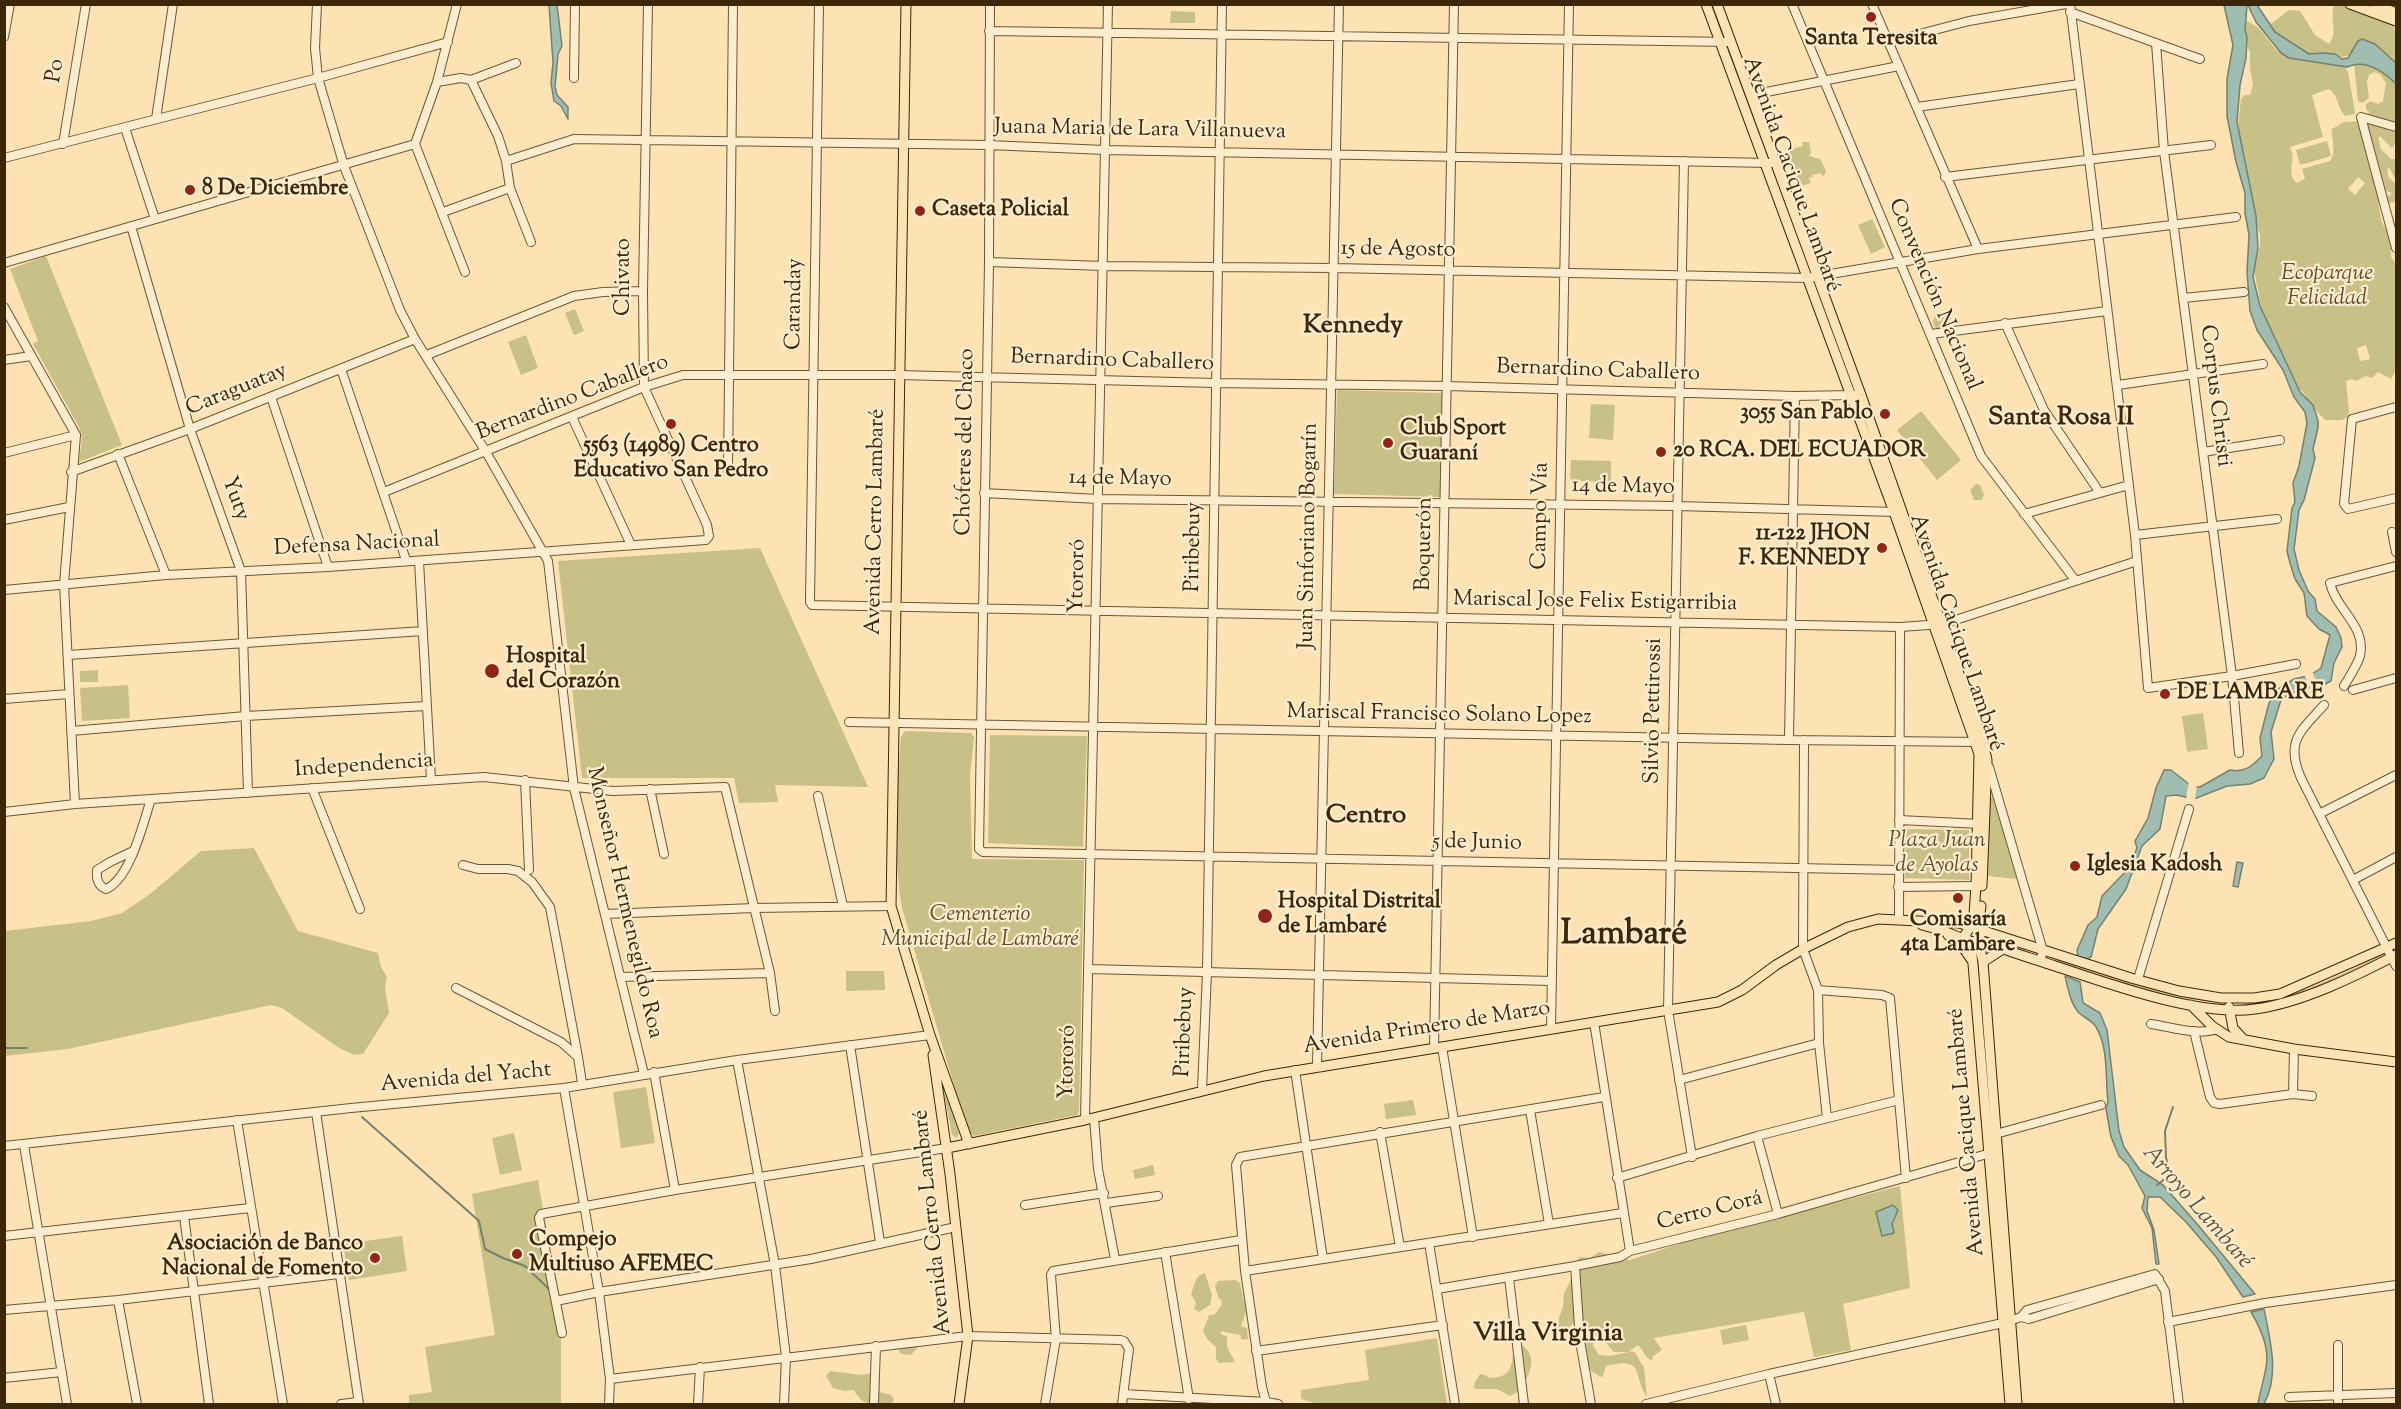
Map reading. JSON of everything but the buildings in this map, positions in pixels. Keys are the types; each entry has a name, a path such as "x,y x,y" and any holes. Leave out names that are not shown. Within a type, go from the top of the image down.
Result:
{"main road":[{"name":"Avenida Cerro Lambaré","path":"906,4 891,906 930,1035 969,1144"},
{"name":"Avenida Cacique Lambaré","path":"1706,4 1850,395 1898,512"},
{"name":"Avenida Cacique Lambaré","path":"1717,4 1819,277 1861,395 1898,512 1987,760 1974,928"},
{"path":"2350,4 2381,8 2397,13"},
{"path":"2381,8 2397,21"},
{"name":"Avenida Cacique Lambaré","path":"1979,742 1982,824 1974,928 1980,935 1973,940 1978,963 1992,1135 2010,1404"},
{"name":"Avenida Primero de Marzo","path":"947,1148 1089,1119 1202,1090 1295,1070 1718,1002 1742,990 1803,949 1858,923 1878,919 1959,923 2043,951 2179,991 2221,998 2254,998 2280,994 2392,945"},
{"name":"Avenida Primero de Marzo","path":"1899,920 1999,947 2095,980 2191,1005 2231,1020"},
{"path":"1941,930 1978,963 1999,947"},
{"path":"2219,1030 2226,1032 2231,1020 2256,1009 2290,1001 2395,959"},
{"path":"2221,998 2231,1020 2246,1040"},
{"path":"2191,1005 2229,1037 2294,1049 2397,1062"},
{"name":"Avenida Cerro Lambaré","path":"930,1035 947,1148 968,1336 959,1404"},
{"name":"Avenida Cacique Lambaré","path":"2006,1322 2017,1404"}],"street":[{"path":"4,38 10,4"},
{"name":"Po","path":"63,144 86,4"},
{"path":"156,120 173,4"},
{"name":"Monseñor Hermenegildo Roa","path":"317,4 315,48 318,78 344,166 397,302 415,339 486,452 548,561 574,788 644,1074"},
{"path":"457,4 437,82 415,144 465,272"},
{"path":"574,78 575,4"},
{"name":"Chivato","path":"648,4 643,291 644,387 707,525 709,536"},
{"path":"728,470 733,4"},
{"name":"Caranday","path":"811,604 819,4"},
{"name":"Chóferes del Chaco","path":"983,852 978,844 989,262 990,4"},
{"name":"Ytororó","path":"1108,4 1089,969 1089,1119 1115,1259"},
{"name":"Piribebuy","path":"1202,1090 1207,972 1222,4"},
{"name":"Juan Sinforiano Bogarín","path":"1317,1067 1339,4"},
{"name":"Boquerón","path":"1454,4 1436,978 1438,1048 1455,1121 1473,1237"},
{"name":"Campo Vía","path":"1551,1029 1569,4"},
{"name":"Convención Nacional","path":"1792,4 1981,456 2075,580"},
{"path":"1872,4 1978,249"},
{"path":"1889,42 1969,21 2069,7 2200,59"},
{"path":"2069,7 2087,160 2118,385 2135,535 2148,688 2296,664"},
{"path":"989,31 1731,42"},
{"path":"4,158 318,78 448,42"},
{"name":"Corpus Christi","path":"2156,43 2164,151 2232,676 2239,753"},
{"path":"437,82 461,78 471,80 516,63"},
{"path":"1752,95 1899,66"},
{"path":"471,80 498,136 506,161 510,188 531,242"},
{"path":"1917,107 2079,84"},
{"path":"2397,127 2361,117 2397,248"},
{"path":"125,128 155,219"},
{"name":"Juana Maria de Lara Villanueva","path":"506,161 574,139 988,145 1105,150 1777,163"},
{"path":"4,263 415,144"},
{"path":"1945,177 2211,145"},
{"name":"Silvio Pettirossi","path":"1684,161 1668,1010 1692,1157"},
{"path":"443,212 510,188"},
{"name":"15 de Agosto","path":"989,262 1807,278 1978,249 2236,217"},
{"name":"Yuty","path":"131,226 190,429 241,571 248,793"},
{"path":"427,355 574,296 603,292 643,291"},
{"path":"2183,298 2244,292"},
{"path":"4,306 76,435 71,472 64,584 75,804"},
{"path":"1931,334 2107,311"},
{"path":"2005,323 2044,410 2100,493"},
{"name":"Caraguatay","path":"71,472 190,429 415,339"},
{"path":"4,360 31,356"},
{"path":"2118,385 2263,364"},
{"path":"341,369 406,560"},
{"name":"Bernardino Caballero","path":"384,492 644,387 683,375 899,375 1215,384 1447,386 1795,396 1861,395"},
{"path":"1789,741 1795,396"},
{"path":"271,397 328,567"},
{"path":"2397,407 2352,419 2344,504 2348,509 2397,498"},
{"path":"572,417 631,545"},
{"path":"4,453 76,435"},
{"path":"2203,452 2280,440"},
{"path":"118,454 166,575"},
{"path":"2024,514 2129,485"},
{"name":"14 de Mayo","path":"984,493 1098,499 1677,506 1898,512"},
{"path":"4,520 69,507"},
{"path":"2135,535 2277,519"},
{"path":"2392,531 2397,552"},
{"name":"Defensa Nacional","path":"4,590 166,575 328,567 701,541 709,536"},
{"path":"419,561 430,780"},
{"name":"Mariscal Jose Felix Estigarribia","path":"811,604 1900,627 1938,625 2136,561"},
{"path":"2344,686 2360,659 2359,634 2356,626 2335,597 2330,583 2397,566"},
{"path":"1899,920 1900,627"},
{"path":"68,655 423,631"},
{"path":"2353,690 2397,678"},
{"path":"4,699 69,694"},
{"path":"2324,705 2299,732 2293,751 2301,778 2353,879 2392,945 2395,959"},
{"path":"71,731 246,716 426,706"},
{"name":"Mariscal Francisco Solano Lopez","path":"849,722 1789,741 1979,742"},
{"path":"1804,740 1803,949 1818,990 1819,1043 1827,1118"},
{"path":"1987,760 2043,951 2040,961"},
{"path":"2319,814 2397,775"},
{"name":"Independencia","path":"4,812 75,804 484,777 525,780 574,788 613,790 725,788 754,908"},
{"path":"525,780 529,870"},
{"path":"312,788 360,909"},
{"path":"650,789 664,854"},
{"path":"818,796 843,906"},
{"path":"132,852 97,870 98,882 102,888 112,886 129,865 152,799"},
{"path":"2138,979 2189,809"},
{"path":"1899,820 1982,824"},
{"name":"5 de Junio","path":"983,852 1898,870"},
{"path":"2353,879 2397,857"},
{"path":"463,865 478,869 518,871 532,882 550,907 582,1083"},
{"path":"1898,887 1976,886"},
{"path":"605,914 754,908 891,906"},
{"path":"754,908 770,973 775,1011"},
{"path":"1089,969 1552,981"},
{"path":"620,977 770,973"},
{"path":"456,988 561,1042 578,1057"},
{"path":"1818,990 1882,995 1890,998 1906,1178"},
{"path":"1594,1022 1630,1251"},
{"path":"2151,1024 2194,1031 2219,1030"},
{"path":"2194,1031 2210,1096 2214,1103 2293,1094 2312,1096"},
{"name":"Avenida del Yacht","path":"4,1146 237,1120 564,1088 654,1072 930,1035"},
{"path":"1679,1080 1819,1043"},
{"path":"850,1045 880,1242"},
{"path":"2293,1094 2294,1049"},
{"path":"737,1060 775,1265 786,1357 784,1404"},
{"path":"1295,1070 1323,1259"},
{"path":"654,1072 675,1190"},
{"path":"564,1088 599,1292 610,1379 609,1404"},
{"path":"1266,1402 1256,1352 1241,1240 1236,1165 1240,1157 1380,1132 1604,1097"},
{"path":"1617,1178 1757,1136 1899,1100"},
{"path":"1992,1135 2101,1105"},
{"path":"1530,1110 1549,1224"},
{"path":"316,1112 359,1403 341,1404"},
{"path":"237,1120 283,1404"},
{"path":"1380,1132 1400,1247"},
{"path":"1757,1136 1778,1214"},
{"path":"24,1145 67,1404"},
{"path":"562,1333 539,1218 544,1213 585,1208 675,1190 947,1148"},
{"name":"Cerro Corá","path":"1437,1290 1620,1257 1630,1251 1778,1214 1993,1152"},
{"path":"1025,1205 1104,1193"},
{"path":"1106,1203 1158,1196"},
{"path":"4,1236 250,1208"},
{"path":"1245,1272 1623,1213"},
{"path":"184,1216 209,1404"},
{"path":"556,1301 599,1292 775,1265 956,1227"},
{"path":"1045,1404 1056,1339 1051,1275 1053,1271 1241,1240"},
{"path":"1429,1243 1455,1404"},
{"path":"1165,1252 1189,1399"},
{"path":"1575,1266 1580,1341 1591,1404"},
{"path":"4,1310 118,1300 339,1274"},
{"path":"1646,1404 2020,1317 2029,1319 2157,1276 2165,1291 2179,1404"},
{"path":"1509,1278 1524,1404"},
{"path":"2168,1322 2246,1306 2397,1285"},
{"path":"118,1300 137,1404"},
{"path":"1256,1352 1443,1325"},
{"path":"610,1379 968,1336 1124,1341 1129,1349 1122,1404"},
{"path":"2338,1345 2338,1400"},
{"path":"874,1404 876,1346"},
{"path":"698,1404 700,1367"},
{"path":"4,1378 62,1372"},
{"path":"1769,1374 1776,1404"},
{"path":"1124,1394 1278,1404"},
{"path":"2289,1396 2338,1400 2397,1394"}],"green space":[{"name":"Ecoparque Felicidad","path":"2334,5 2348,5 2394,25 2396,43 2396,142 2392,148 2380,136 2378,138 2381,149 2391,159 2396,159 2396,180 2389,168 2387,169 2389,178 2396,184 2396,202 2389,203 2384,197 2392,193 2384,190 2369,143 2367,125 2369,111 2366,110 2366,104 2371,101 2378,104 2383,101 2386,83 2380,74 2374,72 2369,75 2367,81 2369,98 2362,103 2358,101 2353,54 2339,58 2348,72 2354,114 2345,116 2335,95 2329,89 2312,95 2323,137 2290,147 2291,170 2297,183 2305,179 2302,169 2330,161 2333,149 2332,129 2344,122 2359,121 2380,190 2378,203 2382,223 2391,237 2391,257 2396,264 2396,370 2391,379 2378,372 2372,378 2366,376 2356,381 2351,379 2346,381 2349,412 2342,420 2325,420 2310,404 2304,393 2296,387 2273,341 2262,311 2254,270 2260,247 2260,235 2238,127 2241,99 2245,95 2250,95 2253,85 2250,52 2242,37 2242,25 2246,21 2253,24 2284,55 2271,30 2271,24 2289,10 2300,11 2315,35 2329,44 2334,30","holes":["2358,177 2365,183 2355,195 2348,189","2366,345 2370,359 2360,361 2357,348"]},
{"path":"1171,11 1195,12 1195,23 1170,23"},
{"path":"2327,141 2331,156 2300,165 2296,150"},
{"path":"1802,142 1809,142 1811,153 1809,156 1820,159 1826,171 1824,176 1821,173 1812,175 1813,177 1809,178 1811,183 1799,187 1787,155 1788,150 1803,146"},
{"path":"1872,219 1885,247 1871,254 1858,225"},
{"path":"46,256 122,445 79,462 82,440 80,429 33,344 38,341 10,269"},
{"path":"575,309 584,331 574,335 565,313"},
{"path":"1942,313 1948,316 1951,322 1948,328 1942,331 1936,328 1933,322 1936,316"},
{"path":"526,335 538,368 521,375 508,342"},
{"name":"Club Sport Guaraní","path":"1337,390 1442,393 1440,497 1334,494"},
{"path":"1591,404 1615,405 1613,440 1589,438"},
{"path":"1921,411 1961,460 1937,480 1897,430"},
{"path":"1571,460 1611,461 1611,482 1570,481"},
{"path":"1976,484 1980,485 1984,495 1982,500 1974,500 1970,490"},
{"path":"760,548 868,787 775,785 778,802 739,803 734,778 582,778 558,561"},
{"path":"98,670 98,682 80,682 80,671"},
{"path":"128,685 130,718 82,721 80,688"},
{"path":"2203,713 2208,749 2187,752 2182,716"},
{"name":"Cementerio Municipal de Lambaré","path":"905,731 971,733 974,737 970,776 972,859 1084,860 1079,1112 1077,1115 974,1136 967,1130 902,908 897,866 896,822 901,737"},
{"path":"990,735 1087,736 1083,847 988,843"},
{"path":"1993,797 2017,879 1987,876 1989,798"},
{"name":"Plaza Juan de Ayolas","path":"1906,829 1969,830 1969,880 1905,878"},
{"path":"254,848 298,931 378,953 381,967 387,977 385,987 389,1013 363,1054 354,1055 339,1048 282,1008 271,1005 68,1049 5,1056 5,931 91,921 122,913 150,894 201,851"},
{"path":"2382,955 2383,957 2298,996 2262,1005 2247,1005 2300,991"},
{"path":"2054,960 2152,989 2221,1004 2151,992"},
{"path":"846,971 884,971 885,990 846,991"},
{"path":"941,1079 944,1079 959,1134 957,1138 952,1135"},
{"path":"646,1087 655,1143 621,1148 613,1092"},
{"path":"1413,1100 1416,1115 1386,1119 1384,1104"},
{"path":"514,1133 522,1170 500,1175 492,1138"},
{"path":"1153,1165 1155,1175 1135,1179 1133,1170"},
{"name":"Compejo Multiuso AFEMEC","path":"538,1180 561,1315 561,1404 409,1404 409,1395 432,1392 425,1347 495,1335 472,1194"},
{"path":"1900,1186 1910,1288 1843,1304 1851,1350 1814,1357 1804,1312 1654,1338 1662,1350 1653,1356 1652,1361 1638,1345 1629,1351 1635,1352 1644,1368 1647,1397 1633,1366 1619,1364 1606,1366 1601,1377 1591,1371 1576,1322 1568,1328 1558,1328 1564,1293 1575,1272 1574,1265 1580,1257 1590,1258 1599,1252 1630,1260 1691,1240","holes":["1594,1335 1599,1335 1614,1352 1629,1352 1610,1356 1599,1355 1593,1346"]},
{"name":"Asociación de Banco Nacional de Fomento","path":"402,1236 407,1271 349,1280 343,1244"},
{"path":"1205,1273 1212,1295 1210,1305 1199,1312 1194,1309 1196,1303 1191,1294 1197,1279"},
{"path":"1235,1280 1240,1283 1246,1311 1241,1326 1247,1328 1248,1339 1242,1340 1240,1335 1220,1331 1222,1335 1227,1336 1227,1347 1235,1362 1219,1363 1216,1359 1216,1347 1203,1331 1209,1315 1214,1315 1221,1306 1222,1301 1218,1297 1215,1286 1218,1281"},
{"path":"1746,1325 1749,1340 1723,1345 1720,1330"},
{"path":"914,1337 918,1347 911,1355 901,1354 896,1344 899,1339"},
{"path":"1437,1338 1447,1404 1318,1404 1301,1399 1301,1390 1369,1380 1365,1350"},
{"path":"1518,1343 1525,1348 1531,1359 1527,1378 1520,1391 1510,1396 1497,1389 1475,1389 1474,1384 1480,1374 1489,1378 1499,1377 1509,1370"},
{"path":"830,1371 862,1375 872,1373 880,1392 891,1395 894,1400 890,1404 869,1404 861,1400 854,1390 844,1391 833,1388 826,1376"}],"shaded area":[{"path":"549,5 557,5 562,46 558,54 555,87 557,95 568,107 568,119 561,106 554,101 551,83 553,63"},
{"path":"2224,5 2247,5 2246,58 2240,85 2237,122 2256,216 2258,248 2253,277 2260,306 2300,392 2313,405 2318,421 2313,449 2315,458 2304,500 2299,510 2294,549 2299,570 2308,591 2315,599 2317,611 2336,627 2341,638 2342,647 2334,663 2331,681 2319,687 2312,674 2321,668 2330,635 2319,629 2307,616 2304,593 2295,579 2287,551 2292,508 2295,502 2293,483 2299,466 2307,423 2305,412 2294,397 2283,370 2257,330 2250,311 2247,272 2249,235 2245,213 2245,193 2227,116 2227,79 2233,45"},
{"path":"2248,5 2257,5 2275,32 2309,54 2335,54 2342,59 2348,58 2358,41 2362,39 2375,44 2396,63 2396,84 2380,71 2367,65 2347,67 2289,58 2281,53 2256,22"},
{"path":"2307,676 2311,687 2290,694 2281,700 2271,732 2274,759 2264,778 2250,784 2227,786 2194,799 2194,787 2200,787 2230,770 2248,768 2262,756 2260,738 2269,703 2277,690 2294,679"},
{"path":"2164,770 2171,770 2189,784 2189,798 2177,795 2166,796 2160,829 2142,846 2126,889 2098,929 2091,957 2086,959 2078,957 2077,950 2088,925 2097,917 2102,896 2129,868 2125,861 2133,858 2137,848 2135,841 2148,818 2156,788"},
{"path":"2237,862 2243,863 2238,887 2233,886"},
{"path":"2065,976 2080,982 2083,1003 2100,1013 2107,1030 2119,1131 2124,1147 2140,1170 2163,1185 2255,1294 2243,1297 2216,1257 2186,1222 2160,1197 2148,1197 2147,1211 2154,1230 2159,1264 2156,1264 2152,1228 2142,1208 2145,1196 2128,1165 2119,1156 2111,1137 2106,1109 2108,1102 2103,1044 2094,1025 2075,1008"},
{"path":"1893,1205 1898,1210 1892,1224 1894,1233 1882,1236 1876,1212"},
{"path":"2264,1309 2273,1369 2269,1393 2264,1404 2258,1404 2267,1353 2261,1331 2251,1312"}],"pier":[{"path":"2312,671 2319,688 2316,689 2311,679 2314,687 2311,690 2304,674"},
{"path":"2189,780 2192,785 2197,784 2195,802 2186,800"}],"waterway":[{"path":"4,1048 27,1048"},
{"name":"Arroyo Lambaré","path":"2157,1185 2170,1175 2166,1158 2165,1131 2173,1107"},
{"path":"362,1117 479,1221 485,1249 525,1266 551,1291"},
{"path":"2028,1314 2048,1309"}],"place":[{"name":"Santa Teresita","path":"1871,17"},
{"name":"8 De Diciembre","path":"190,190"},
{"name":"Caseta Policial","path":"920,211"},
{"name":"3055 San Pablo","path":"1885,414"},
{"name":"5563 (14989) Centro Educativo San Pedro","path":"671,424"},
{"name":"Club Sport Guaraní","path":"1388,443"},
{"name":"20 RCA. DEL ECUADOR","path":"1661,452"},
{"name":"11-122 JHON F. KENNEDY","path":"1882,548"},
{"name":"Hospital del Corazón","path":"492,671"},
{"name":"DE LAMBARE","path":"2165,694"},
{"name":"Iglesia Kadosh","path":"2075,866"},
{"name":"Comisaría 4ta Lambare","path":"1958,898"},
{"name":"Hospital Distrital de Lambaré","path":"1265,916"},
{"name":"Compejo Multiuso AFEMEC","path":"517,1254"},
{"name":"Asociación de Banco Nacional de Fomento","path":"375,1258"}],"district":[{"name":"Kennedy","path":"1353,328"},
{"name":"Santa Rosa II","path":"2061,420"},
{"name":"Centro","path":"1366,818"},
{"name":"Lambaré","path":"1624,937"},
{"name":"Villa Virginia","path":"1548,1336"}]}
